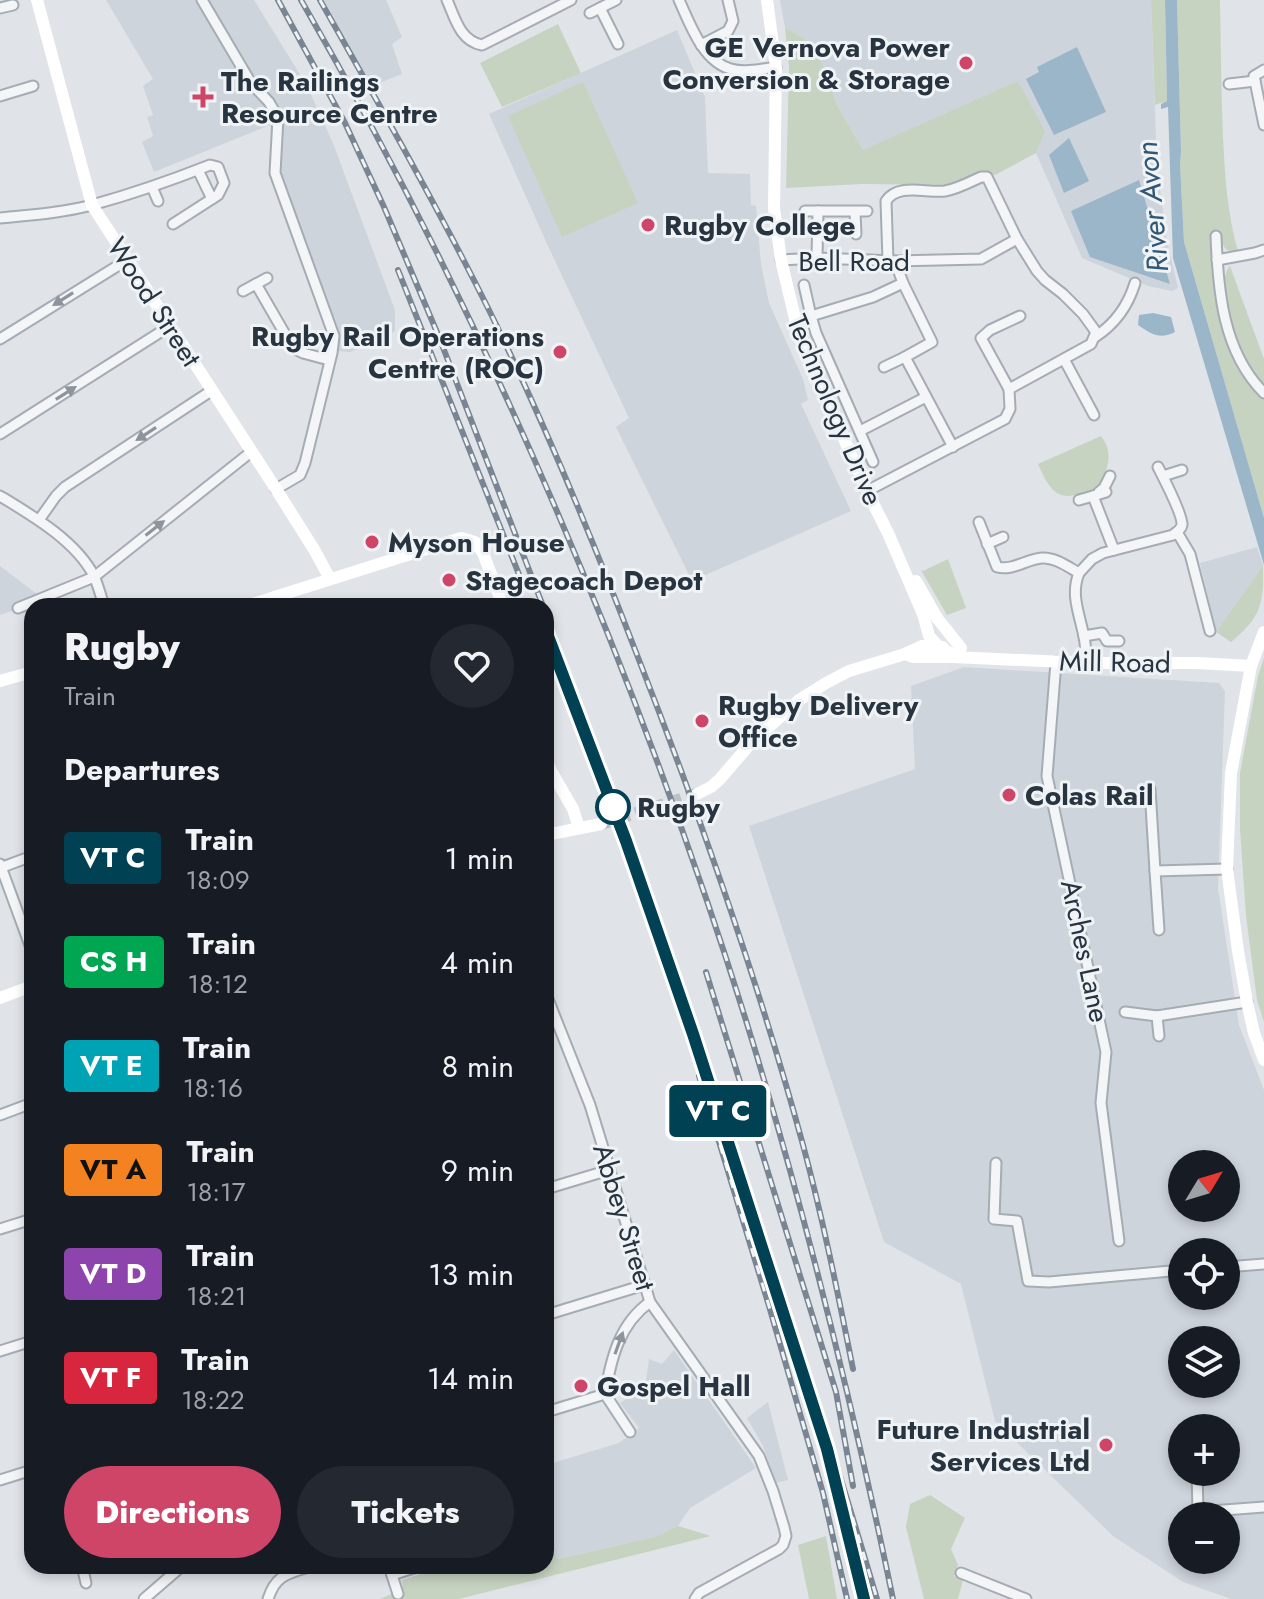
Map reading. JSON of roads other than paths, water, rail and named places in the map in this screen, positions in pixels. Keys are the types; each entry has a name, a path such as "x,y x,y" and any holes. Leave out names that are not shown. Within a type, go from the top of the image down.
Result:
{"street":[{"name":"Wood Street","path":"37,0 92,205 276,489 330,579"},
{"path":"202,0 251,83 269,102 278,118 275,173 334,336 308,453 300,475 276,489"},
{"path":"447,0 463,35 472,43 482,45 571,0"},
{"path":"616,0 595,10 618,44"},
{"path":"679,0 701,45 717,62 742,71 776,67"},
{"path":"701,45 728,31 733,21 728,0"},
{"name":"Technology Drive","path":"767,0 776,67 774,208 781,260 800,339 923,614 926,641"},
{"path":"0,8 13,5"},
{"path":"1264,70 1254,76 1264,125"},
{"path":"1229,84 1255,81"},
{"path":"0,96 33,86"},
{"path":"0,218 92,205 210,165 218,167 224,183 218,195 173,224"},
{"path":"198,170 212,199"},
{"path":"884,367 932,342 892,261 886,201 891,193 900,190 949,191 987,177 1017,239 1045,280 1083,314 1096,332 1091,344 1009,389"},
{"path":"152,187 158,201"},
{"path":"805,211 867,211"},
{"path":"817,258 818,211"},
{"path":"855,212 856,234"},
{"path":"1216,236 1224,312 1234,349 1264,393"},
{"name":"Bell Road","path":"781,260 981,259 1017,239"},
{"path":"1217,260 1264,250"},
{"path":"0,339 127,260"},
{"path":"243,291 267,278"},
{"path":"811,316 873,297 903,283"},
{"path":"1095,337 1108,328 1135,296 1135,283"},
{"path":"256,284 293,348 329,360"},
{"path":"804,285 816,333 873,462"},
{"path":"867,491 1005,419 1010,409 1009,389 981,338 990,330 1020,316"},
{"path":"0,434 170,326"},
{"path":"905,357 953,447"},
{"path":"1064,359 1094,415"},
{"path":"39,520 65,487 211,391"},
{"path":"860,431 926,397"},
{"path":"43,598 94,577 251,452"},
{"path":"1086,663 1084,636 1075,596 1079,573 1092,559 1103,553 1177,532 1182,525 1180,516 1161,471 1182,470"},
{"path":"1079,500 1099,494 1110,476"},
{"path":"1099,494 1114,550"},
{"path":"0,496 56,533 83,560 94,577 101,598"},
{"path":"979,522 997,567 1004,569 1044,558 1079,573"},
{"path":"1177,532 1190,554 1210,631"},
{"name":"Technology Drive","path":"888,533 960,653"},
{"path":"987,544 1003,537"},
{"path":"271,598 461,538 479,546 500,598"},
{"path":"18,608 24,606"},
{"path":"936,616 937,651"},
{"path":"1264,632 1251,666 1231,773 1227,869 1247,1002 1264,1060"},
{"name":"Mill Road","path":"1084,636 1102,633 1107,641 1119,641"},
{"path":"697,794 720,779 750,744 799,700 826,683 849,671 905,654 926,641 937,651"},
{"path":"905,654 913,657 937,651 960,653"},
{"name":"Mill Road","path":"960,653 980,658 1056,662 1251,666"},
{"name":"Arches Lane","path":"1056,662 1047,776 1106,1049 1101,1103 1119,1241"},
{"path":"0,681 24,674"},
{"path":"554,776 573,809 569,830"},
{"path":"1150,789 1159,930"},
{"path":"565,796 569,830"},
{"path":"554,833 601,824"},
{"path":"24,858 0,866 24,930"},
{"path":"1155,871 1227,869"},
{"path":"0,998 24,989"},
{"path":"1125,1012 1157,1016 1247,1002"},
{"name":"Abbey Street","path":"554,1014 590,1105 650,1302 759,1456 786,1536 779,1549 699,1593 695,1599"},
{"path":"1157,1016 1159,1036"},
{"path":"0,1115 24,1106"},
{"path":"996,1163 994,1219 1017,1221 1028,1281 1049,1282 1168,1271"},
{"path":"554,1187 609,1170"},
{"path":"0,1229 24,1222"},
{"path":"1240,1266 1264,1264"},
{"path":"554,1313 644,1285"},
{"path":"630,1432 605,1394 609,1369 623,1331 630,1319 650,1302"},
{"path":"0,1351 24,1344"},
{"path":"554,1410 605,1394"},
{"path":"0,1480 24,1472"},
{"path":"1240,1510 1264,1507"},
{"path":"961,1573 1026,1599"},
{"path":"85,1574 86,1583"},
{"path":"144,1599 173,1574"},
{"path":"268,1599 275,1582 286,1574"},
{"path":"392,1574 398,1594"}],"water":[{"path":"1165,0 1177,0 1184,242 1264,518 1264,565 1173,258 1168,107 1161,109 1161,104 1167,101"},
{"path":"1077,47 1106,112 1054,135 1026,79 1039,72 1037,67"},
{"path":"1069,138 1089,181 1064,193 1049,155"},
{"path":"1139,180 1170,284 1090,257 1071,211"},
{"path":"1153,313 1171,317 1175,332 1156,335 1138,325 1139,315"}],"tunnel":[{"path":"601,824 697,794"}],"railway":[{"path":"278,0 345,123 384,207 439,337 540,598"},
{"path":"301,0 419,217 474,328 575,554 666,784 735,987 787,1160 833,1335 893,1599"},
{"path":"320,0 487,306 548,437 622,615 706,840 786,1083 830,1257 853,1369"},
{"path":"398,270 522,582"},
{"path":"554,636 720,1104 801,1351 877,1599"},
{"path":"706,972 836,1392 853,1486"},
{"path":"699,1076 823,1493 847,1599"}],"train":[{"path":"554,652 654,919 775,1284 827,1449 864,1599"}],"place":[{"name":"GE Vernova Power Conversion & Storage","path":"966,63"},
{"name":"The Railings Resource Centre","path":"203,97"},
{"name":"Rugby College","path":"648,225"},
{"name":"Rugby Rail Operations Centre (ROC)","path":"560,352"},
{"name":"Myson House","path":"372,542"},
{"name":"Stagecoach Depot","path":"449,580"},
{"name":"Rugby Delivery Office","path":"702,721"},
{"name":"Colas Rail","path":"1009,795"},
{"name":"Rugby","path":"613,807"},
{"name":"Gospel Hall","path":"581,1386"},
{"name":"Future Industrial Services Ltd","path":"1106,1445"}],"water label":[{"name":"River Avon","path":"1152,207"}]}
